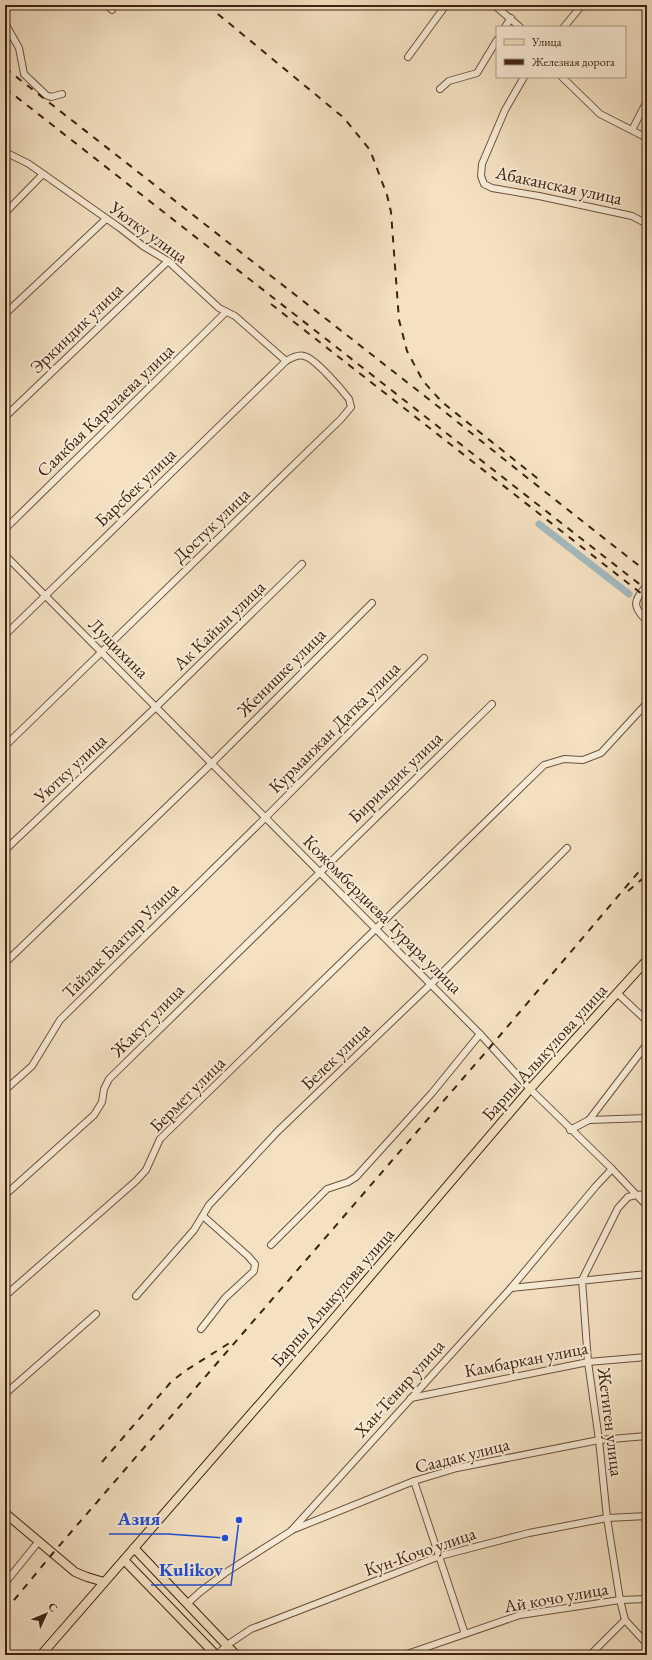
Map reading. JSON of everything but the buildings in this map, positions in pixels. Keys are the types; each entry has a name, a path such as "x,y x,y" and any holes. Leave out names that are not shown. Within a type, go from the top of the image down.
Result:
{"main road":[{"name":"Барпы Алыкулова улица","path":"41,1655 325,1329 530,1089 647,960"},
{"path":"5,1513 75,1572 104,1582"},
{"path":"134,1548 236,1655"},
{"path":"124,1560 216,1655"}],"street":[{"path":"7,5 6,26 19,48 24,74 46,95 51,97 62,94"},
{"path":"107,5 112,10"},
{"path":"408,57 446,5"},
{"path":"565,26 582,5"},
{"path":"497,6 519,26"},
{"path":"506,26 511,18"},
{"path":"440,89 449,81 477,73 496,42"},
{"name":"Абаканская улица","path":"523,78 505,110 482,164 481,176 484,184 492,188 539,196 632,216 647,224"},
{"path":"563,78 600,114 647,138"},
{"path":"632,130 647,101"},
{"name":"Уютку улица","path":"5,152 29,164 143,246 168,261 218,308 235,316 286,361"},
{"path":"5,213 43,174"},
{"path":"5,314 106,219"},
{"name":"Эркиндик улица","path":"5,417 168,261"},
{"name":"Саякбая Каралаева улица","path":"5,529 226,312"},
{"name":"Достук улица","path":"5,746 341,419 351,407 349,399 313,360 304,355 292,357 286,361"},
{"name":"Барсбек улица","path":"5,635 286,361"},
{"name":"Лущихина","path":"5,555 212,763"},
{"name":"Ак Кайын улица","path":"156,707 302,564"},
{"path":"647,585 637,596 636,605 641,616 647,621"},
{"name":"Женишке улица","path":"5,965 7,961 212,763 372,603"},
{"name":"Курманжан Датка улица","path":"266,818 424,658"},
{"path":"377,930 544,765 564,759 583,760 600,753 647,703"},
{"name":"Биримдик улица","path":"319,872 492,704"},
{"name":"Уютку улица","path":"5,850 156,707"},
{"name":"Кожомбердиева Турара улица","path":"212,763 480,1034 570,1130 612,1169 647,1206"},
{"name":"Тайлак Баатыр Улица","path":"5,1090 32,1066 60,1020 266,818"},
{"name":"Белек улица","path":"136,1296 194,1230 204,1216 209,1205 278,1131 431,984 567,848"},
{"name":"Жакут улица","path":"5,1194 94,1115 102,1102 104,1089 109,1079 319,872"},
{"name":"Бермет улица","path":"5,1296 136,1181 146,1170 160,1139 377,930"},
{"path":"617,993 647,1021"},
{"path":"271,1245 327,1189 348,1182 356,1177 432,1093 480,1034"},
{"path":"570,1130 589,1120 647,1044"},
{"path":"589,1120 647,1118"},
{"name":"Хан-Тенир улица","path":"188,1604 200,1592 225,1573 291,1531 510,1288 612,1169"},
{"path":"582,1280 618,1208 628,1197 647,1194"},
{"path":"201,1330 225,1298 254,1271 255,1264 204,1216"},
{"path":"510,1288 647,1274"},
{"name":"Жетиген улица","path":"582,1280 588,1362 599,1440 607,1518 620,1600 625,1620"},
{"path":"5,1394 96,1314"},
{"name":"Камбаркан улица","path":"411,1398 588,1362 647,1357"},
{"name":"Саадак улица","path":"291,1531 414,1482 457,1468 599,1440 647,1436"},
{"path":"414,1482 440,1556 464,1634"},
{"name":"Кун-Кочо улица","path":"216,1655 251,1629 440,1556 529,1533 607,1518 647,1516"},
{"path":"6,1581 39,1541"},
{"name":"Ай кочо улица","path":"405,1655 520,1615 620,1600 647,1599"},
{"path":"591,1654 625,1620 647,1644"}],"waterway":[{"path":"539,524 629,594"}],"railway":[{"path":"207,5 344,118 370,150 387,195 391,212 399,320 407,351 423,381 442,402 542,482"},
{"path":"5,68 647,572"},
{"path":"5,88 647,590"},
{"path":"271,304 647,598"},
{"path":"5,1611 53,1553 491,1046 647,862"},
{"path":"628,891 647,875"},
{"path":"102,1462 171,1382 185,1371 231,1342"}],"place":[{"name":"Kulikov","path":"239,1520"},
{"name":"Азия","path":"225,1538"}]}
